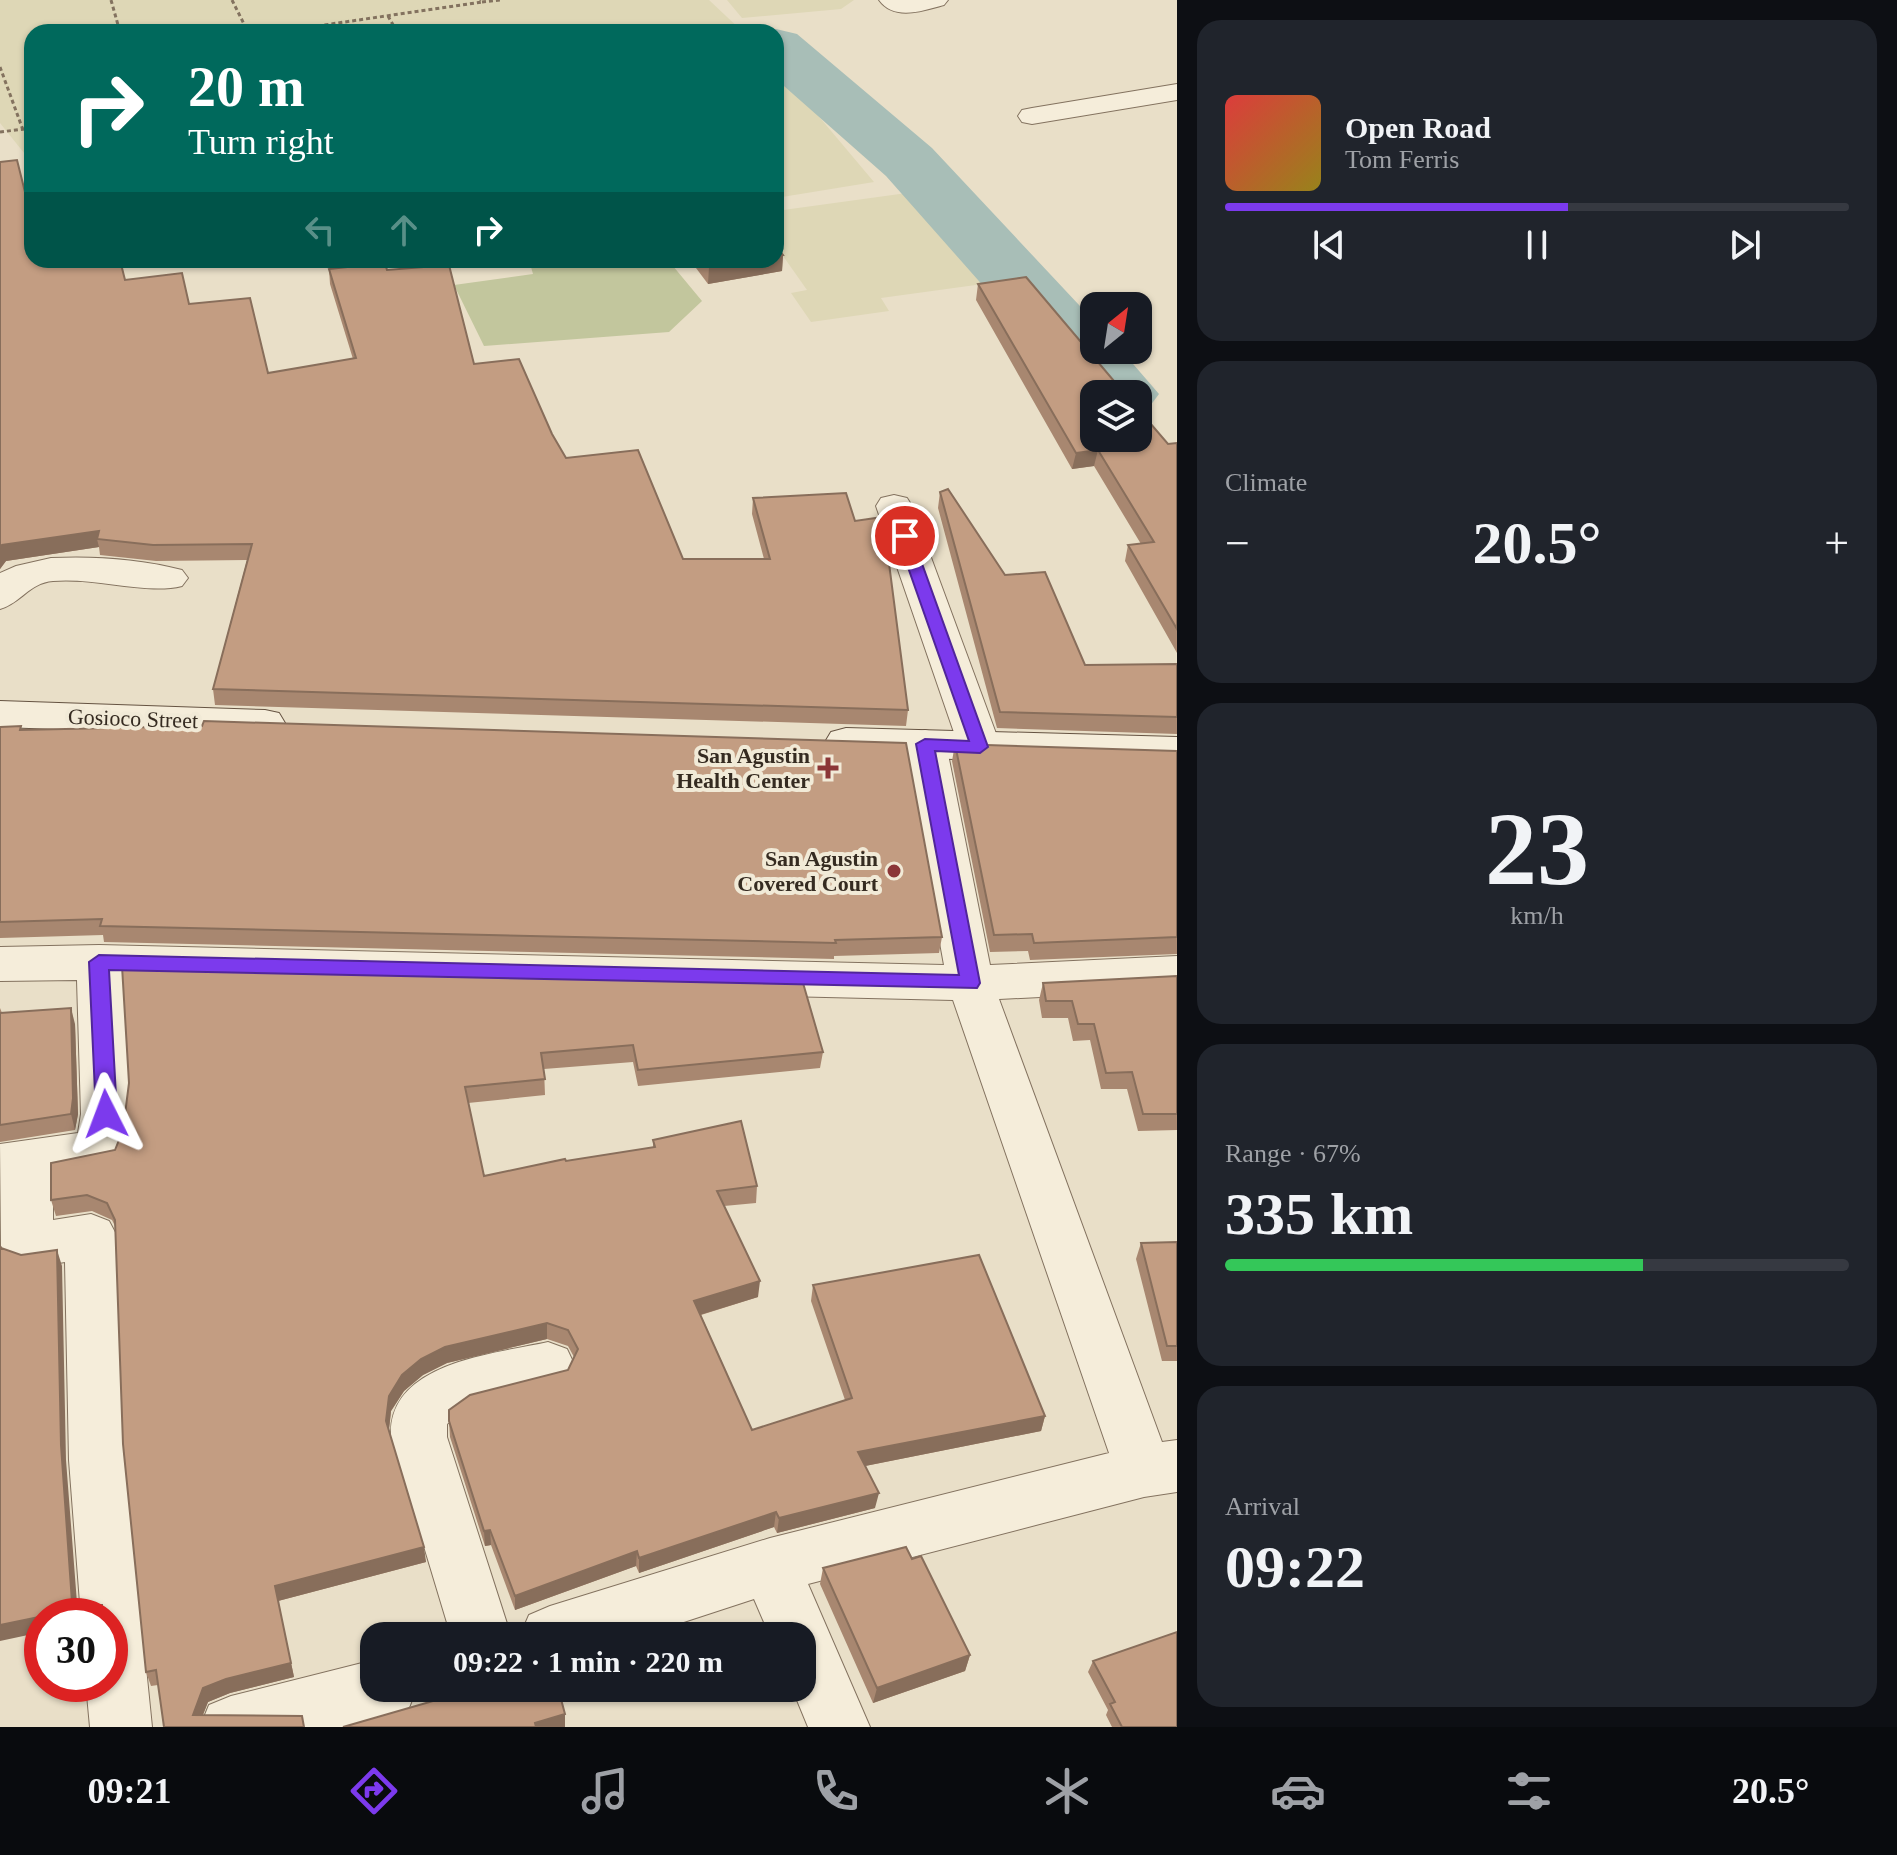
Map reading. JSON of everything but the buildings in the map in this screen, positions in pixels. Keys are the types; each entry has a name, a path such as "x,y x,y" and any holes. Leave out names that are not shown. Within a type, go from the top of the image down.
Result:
{"street":[{"path":"892,0 898,6 935,0"},
{"path":"1032,116 1177,92"},
{"path":"894,506 980,747"},
{"path":"0,597 6,585 15,578 46,568 169,578"},
{"name":"Gosioco Street","path":"0,714 303,724"},
{"path":"813,741 1177,751"},
{"path":"594,1622 770,1566 1160,1468 970,983 925,744"},
{"path":"99,962 106,1114 100,1150 14,1163 27,1246 91,1236 97,1460 121,1727"},
{"path":"0,964 99,962 970,983 1177,973"},
{"path":"477,1622 419,1437 418,1422 426,1407 459,1387 548,1366"},
{"path":"770,1566 794,1622"},
{"path":"816,1673 839,1727"},
{"path":"231,1727 360,1695"}],"path":[{"path":"111,0 118,24"},
{"path":"232,0 244,24"},
{"path":"332,24 501,0"},
{"path":"388,16 392,24"},
{"path":"0,67 23,130 0,132"}],"shaded area":[{"path":"0,0 709,0 734,24 24,24 24,153 0,123"},
{"path":"727,0 854,0 841,9 742,18"},
{"path":"784,75 805,100 874,182 784,197"},
{"path":"907,193 983,284 881,298 889,311 811,322 791,293 807,290 784,257 784,210"}],"green space":[{"path":"531,268 675,268 702,301 669,332 484,346 454,285 533,274"}],"waterway":[{"path":"784,54 909,162 1107,380"}],"place":[{"name":"San Agustin Health Center","path":"828,768"},
{"name":"San Agustin Covered Court","path":"894,871"}],"route":[{"path":"106,1114 99,962 970,983 925,744 980,747 905,536"}]}
